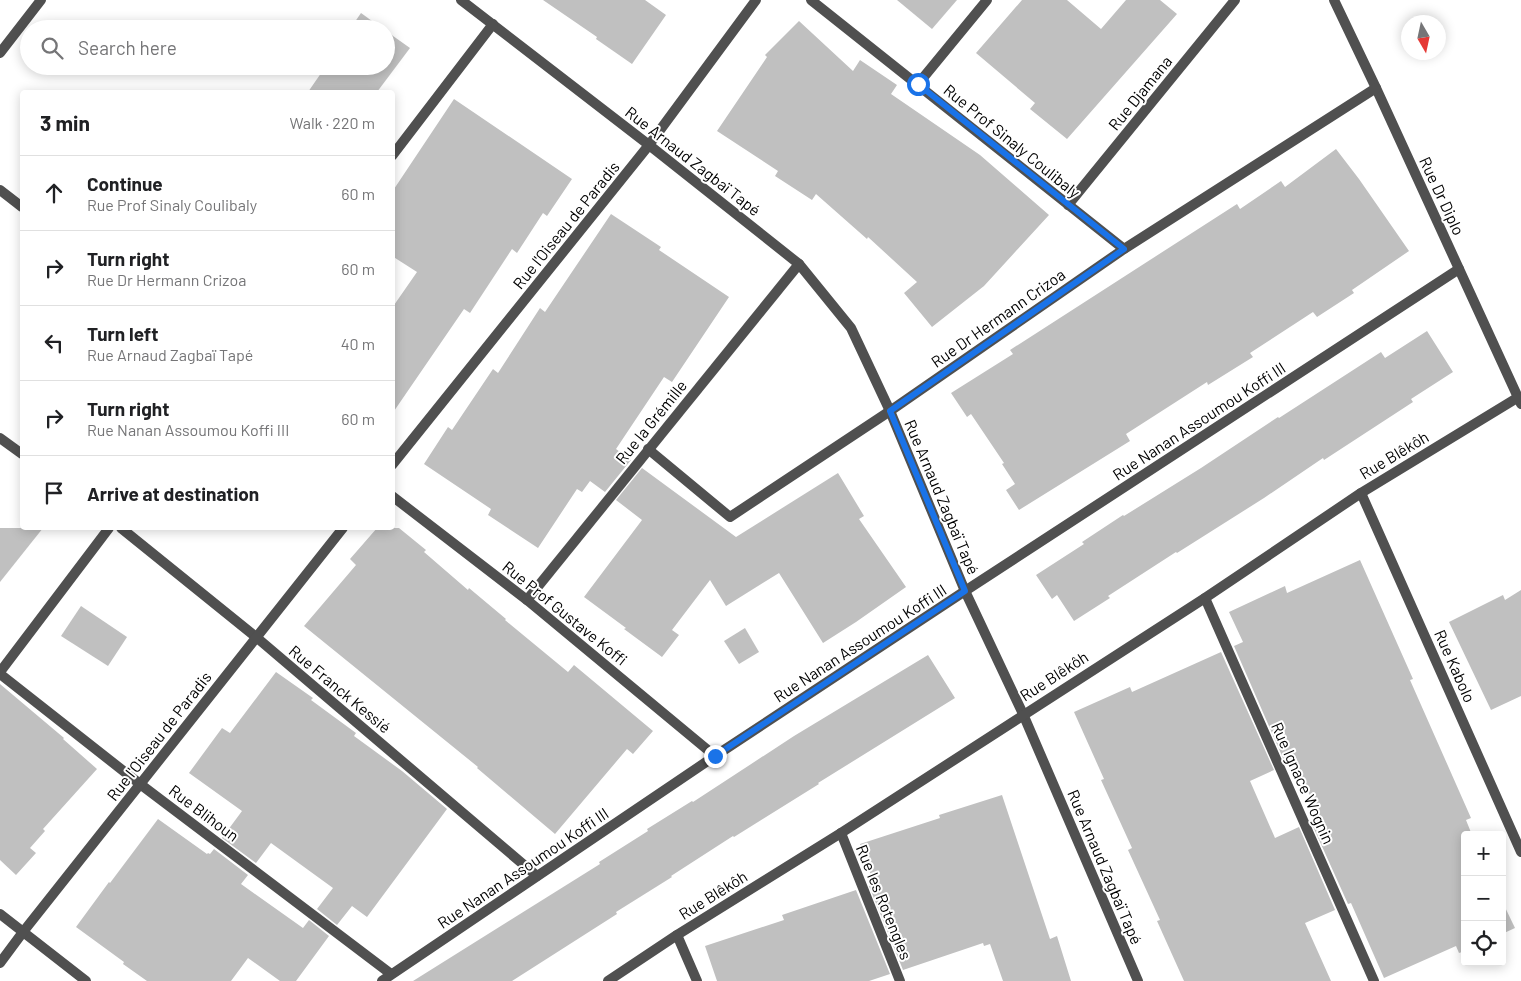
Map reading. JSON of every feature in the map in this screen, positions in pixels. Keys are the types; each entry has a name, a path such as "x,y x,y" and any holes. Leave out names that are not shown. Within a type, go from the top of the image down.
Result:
{"street":[{"path":"26,20 41,0"},
{"name":"Rue Arnaud Zagbaï Tapé","path":"461,0 799,264 851,328 890,411 965,591 1023,714 1138,981"},
{"name":"Rue l'Oiseau de Paradis","path":"395,461 649,145 756,0"},
{"name":"Rue Prof Sinaly Coulibaly","path":"811,0 1124,249"},
{"path":"918,84 987,0"},
{"name":"Rue Djamana","path":"1068,205 1235,0"},
{"name":"Rue Dr Diplo","path":"1334,0 1519,401"},
{"path":"395,152 493,24"},
{"path":"0,53 20,27"},
{"name":"Rue Dr Hermann Crizoa","path":"648,449 730,517 890,411 1124,249 1376,88"},
{"path":"0,190 20,205"},
{"name":"Rue la Grémille","path":"527,600 799,264"},
{"name":"Rue Nanan Assoumou Koffi III","path":"382,981 715,756 1459,269"},
{"name":"Rue Blêkôh","path":"608,981 1205,598 1362,493 1519,401"},
{"path":"0,438 20,453"},
{"name":"Rue Kabolo","path":"1362,493 1521,852"},
{"name":"Rue Prof Gustave Koffi","path":"395,498 527,600 715,756"},
{"path":"0,673 107,530"},
{"name":"Rue Franck Kessié","path":"123,530 256,637 538,876"},
{"name":"Rue l'Oiseau de Paradis","path":"0,963 340,530"},
{"name":"Rue Ignace Wognin","path":"1205,598 1374,981"},
{"name":"Rue Blihoun","path":"0,673 140,784 391,974"},
{"name":"Rue les Rotengles","path":"840,833 900,981"},
{"path":"0,914 86,981"},
{"path":"677,935 697,981"}],"building":[{"path":"543,0 645,0 666,15 632,64"},
{"path":"897,0 957,0 932,29"},
{"path":"1022,0 1067,0 1101,29 1126,0 1160,0 1177,14 1067,139 1030,109 1035,103 976,53"},
{"path":"361,13 371,20 356,20"},
{"path":"799,21 853,71 860,60 897,85 891,94 980,155 1049,215 984,286 932,327 904,293 917,282 868,237 867,239 816,194 812,200 775,176 778,171 717,131 767,57 765,55"},
{"path":"395,37 410,48 395,68"},
{"path":"320,75 390,75 378,90 309,90"},
{"path":"454,99 572,179 547,216 543,213 517,253 512,249 470,313 464,309 395,410 395,304 417,272 395,258 395,188"},
{"path":"1336,149 1409,251 1352,290 1354,293 1317,317 1313,312 1250,353 1253,357 1208,385 1207,382 1126,434 1130,441 1019,510 1006,490 1015,484 1002,464 1004,463 971,414 967,417 951,393 1013,354 1010,350 1237,204 1240,209 1281,181 1285,187"},
{"path":"611,214 661,247 659,250 729,297 672,382 664,377 616,449 631,460 605,492 590,481 582,492 577,489 538,548 488,515 491,509 424,464 448,427 452,430 493,369 498,373 540,308 545,312"},
{"path":"1427,331 1453,372 1411,399 1413,402 1176,552 1108,596 1110,598 1074,621 1057,595 1052,599 1036,575 1084,544 1082,542 1381,352 1385,358"},
{"path":"642,468 736,537 838,473 864,516 859,519 906,587 823,643 779,573 726,606 710,580 672,630 679,635 662,657 584,597 642,520 616,500"},
{"path":"0,528 41,530 0,582"},
{"path":"395,528 399,528 426,550 424,552 468,590 469,588 568,672 574,665 653,731 633,754 627,749 555,834 478,767 304,626 356,565 350,559 375,530 395,530"},
{"path":"1360,560 1413,679 1410,680 1471,818 1466,820 1470,831 1461,831 1461,952 1459,953 1456,946 1384,978 1351,903 1348,904 1311,822 1320,818 1294,761 1286,765 1234,646 1243,642 1229,612 1285,586 1287,593"},
{"path":"1521,590 1521,696 1491,710 1449,622 1503,595 1505,600"},
{"path":"81,606 127,637 108,666 61,636"},
{"path":"745,628 759,652 739,664 724,641"},
{"path":"1221,652 1274,770 1250,781 1275,838 1299,827 1335,910 1305,923 1331,981 1184,981 1157,921 1160,920 1128,850 1132,848 1101,780 1104,779 1074,712 1130,687 1132,692"},
{"path":"928,655 955,698 733,836 616,912 617,914 512,981 413,981 600,864 599,862 648,831 647,829 693,802 794,736"},
{"path":"276,672 313,698 311,700 356,733 354,736 402,771 447,809 367,917 352,906 337,925 317,909 333,888 271,843 256,863 222,838 242,811 189,773 222,728 230,733"},
{"path":"0,684 64,738 97,769 43,829 45,831 30,848 36,853 16,875 0,860"},
{"path":"1002,795 1050,939 1057,936 1071,981 1003,981 990,944 984,946 983,943 903,970 869,886 874,884 860,844 940,818 939,815"},
{"path":"158,819 207,854 210,854 214,849 248,875 241,884 303,928 309,920 329,936 296,981 280,981 248,958 231,981 147,981 76,927"},
{"path":"856,890 890,974 869,981 717,981 705,946 784,920 782,915"},
{"path":"1506,909 1515,928 1506,932"}],"route":[{"path":"715,756 965,591 890,411 1124,249 918,84"}]}
